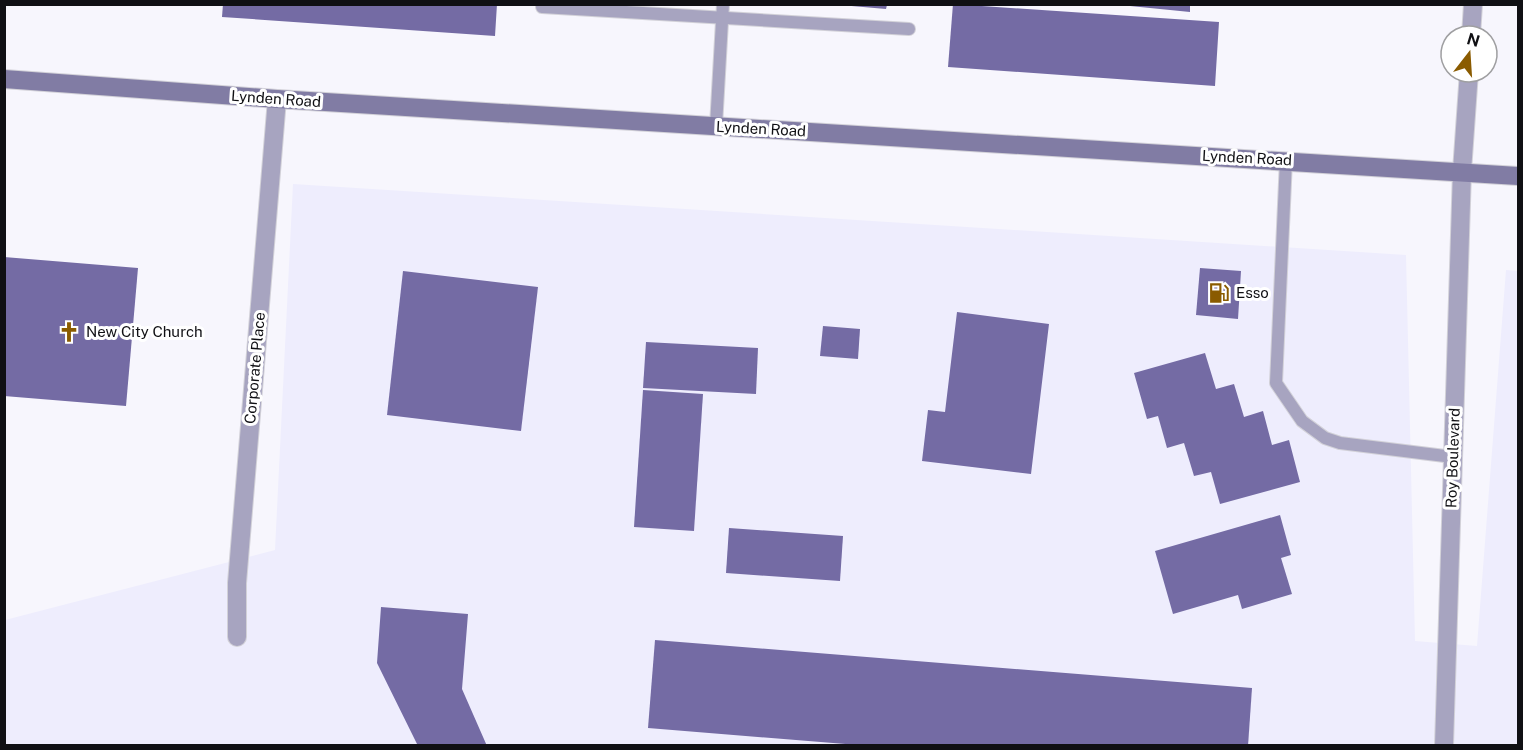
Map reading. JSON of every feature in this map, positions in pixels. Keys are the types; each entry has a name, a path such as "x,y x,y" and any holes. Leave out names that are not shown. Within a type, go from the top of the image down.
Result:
{"main road":[{"name":"Lynden Road","path":"4,79 276,99 1518,176"}],"street":[{"path":"1472,24 1473,4"},
{"name":"Roy Boulevard","path":"1444,746 1462,171 1467,84"},
{"name":"Corporate Place","path":"237,637 237,583 276,99"}],"lane":[{"path":"716,126 723,4"},
{"path":"542,7 909,29"},
{"path":"1286,160 1276,383 1302,421 1325,438 1453,457"}],"shaded area":[{"path":"293,184 1406,255 1415,641 1477,646 1506,270 1518,271 1518,745 5,746 5,620 275,550"}],"building":[{"path":"223,4 497,4 495,36 222,17"},
{"path":"953,4 1219,22 1215,86 948,67"},
{"path":"1110,4 1190,4 1190,12"},
{"path":"840,5 887,5 886,9"},
{"name":"New City Church","path":"4,257 138,268 126,406 4,396"},
{"name":"Esso","path":"1200,268 1241,271 1238,319 1196,315"},
{"path":"403,271 538,287 521,431 387,415"},
{"path":"957,312 1049,324 1031,474 922,461 928,410 945,412"},
{"path":"823,326 860,329 858,359 820,356"},
{"path":"646,342 758,348 756,394 643,388"},
{"path":"1205,353 1216,389 1234,384 1244,417 1263,411 1272,445 1289,440 1300,482 1220,504 1211,472 1194,476 1184,443 1167,448 1158,416 1147,419 1134,373"},
{"path":"643,390 703,394 694,531 634,527"},
{"path":"1280,515 1291,555 1281,558 1292,594 1242,609 1238,595 1173,614 1155,551"},
{"path":"729,528 843,536 840,581 726,573"},
{"path":"381,607 468,614 462,689 487,746 418,746 377,663"},
{"path":"655,640 1252,688 1248,746 870,746 648,728"}],"place":[{"name":"Esso","path":"1219,293"},
{"name":"New City Church","path":"69,332"}]}
